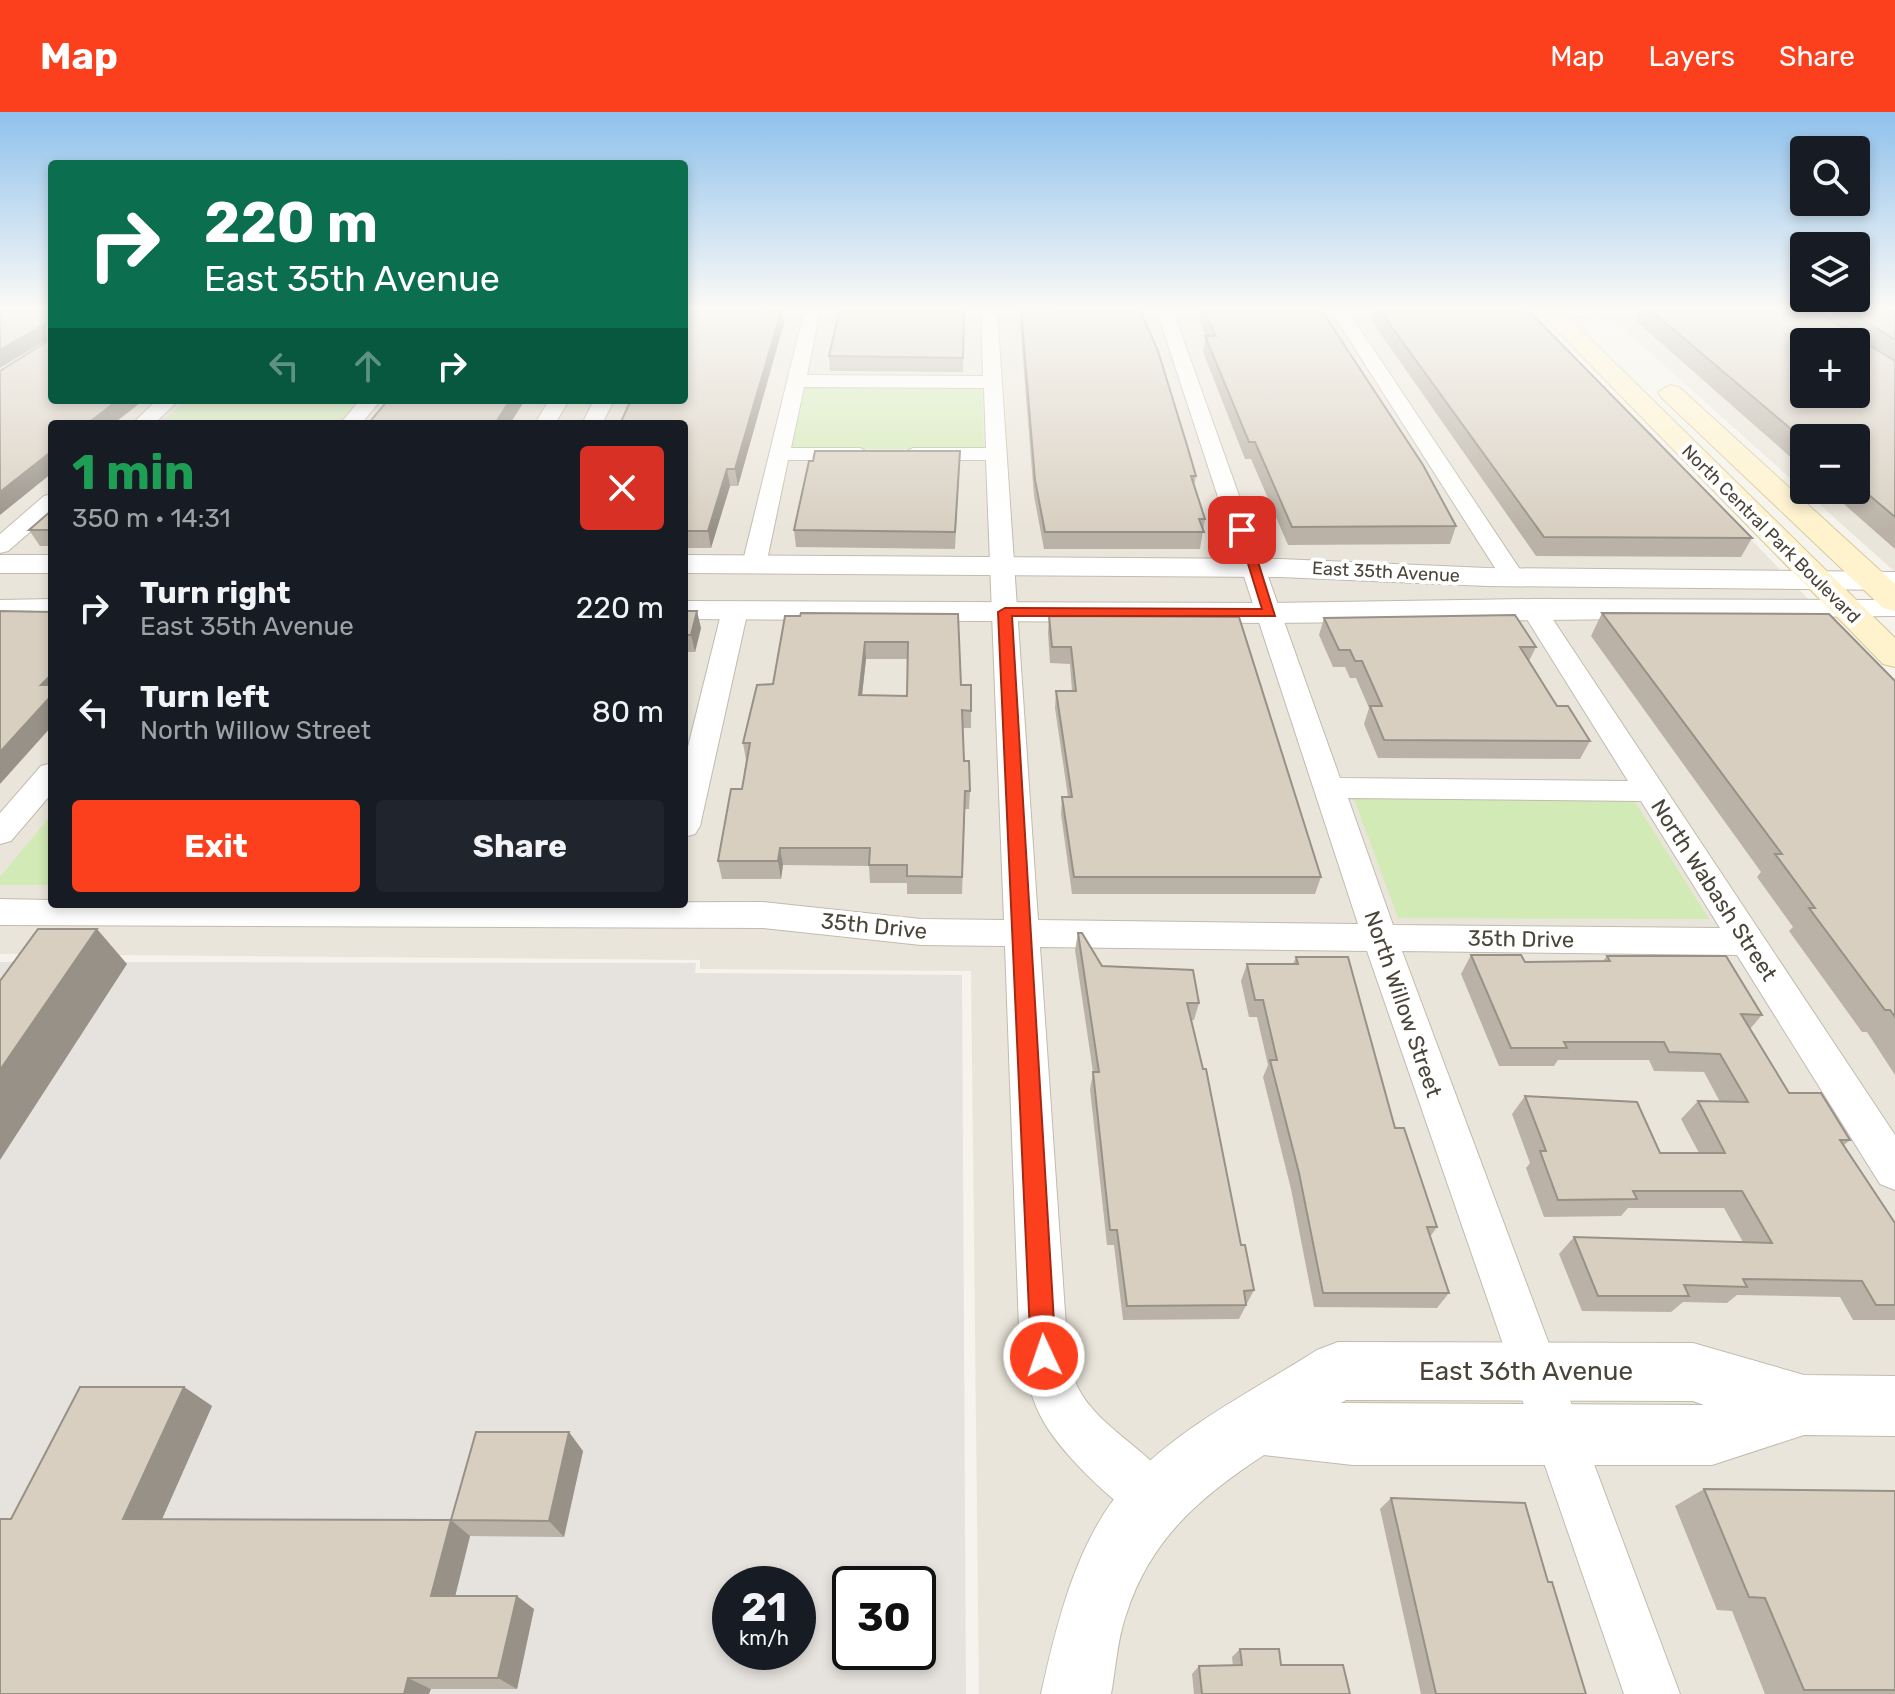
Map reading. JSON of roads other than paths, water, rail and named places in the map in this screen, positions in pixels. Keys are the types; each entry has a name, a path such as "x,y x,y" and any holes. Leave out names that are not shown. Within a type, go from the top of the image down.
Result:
{"main road":[{"name":"North Central Park Boulevard","path":"1619,382 1895,657"},
{"name":"North Central Park Boulevard","path":"1660,382 1887,587"}],"street":[{"path":"754,565 796,382"},
{"path":"958,382 992,382 1044,1356 1058,1401 1085,1436 1154,1500"},
{"name":"North Willow Street","path":"1189,382 1331,788 1379,937 1652,1694"},
{"path":"1385,382 1513,577"},
{"path":"146,420 164,404"},
{"path":"354,420 368,404"},
{"path":"779,454 996,454"},
{"path":"0,546 48,504"},
{"path":"0,564 48,564"},
{"name":"East 35th Avenue","path":"688,564 1253,567 1513,577 1816,578 1887,587"},
{"path":"0,609 48,608"},
{"name":"East 35th Avenue","path":"688,610 1270,613 1533,608 1895,609"},
{"name":"North Wabash Street","path":"1533,608 1895,1171"},
{"path":"688,809 735,610"},
{"path":"0,833 48,778"},
{"path":"1331,788 1650,791"},
{"name":"35th Drive","path":"0,912 664,909 763,915 883,930 1748,942"},
{"name":"East 36th Avenue","path":"1076,1694 1092,1613 1128,1535 1154,1500 1204,1458 1338,1371 1693,1372 1804,1405 1895,1406"},
{"name":"East 36th Avenue","path":"1260,1424 1353,1435 1712,1435 1804,1405"}]}
